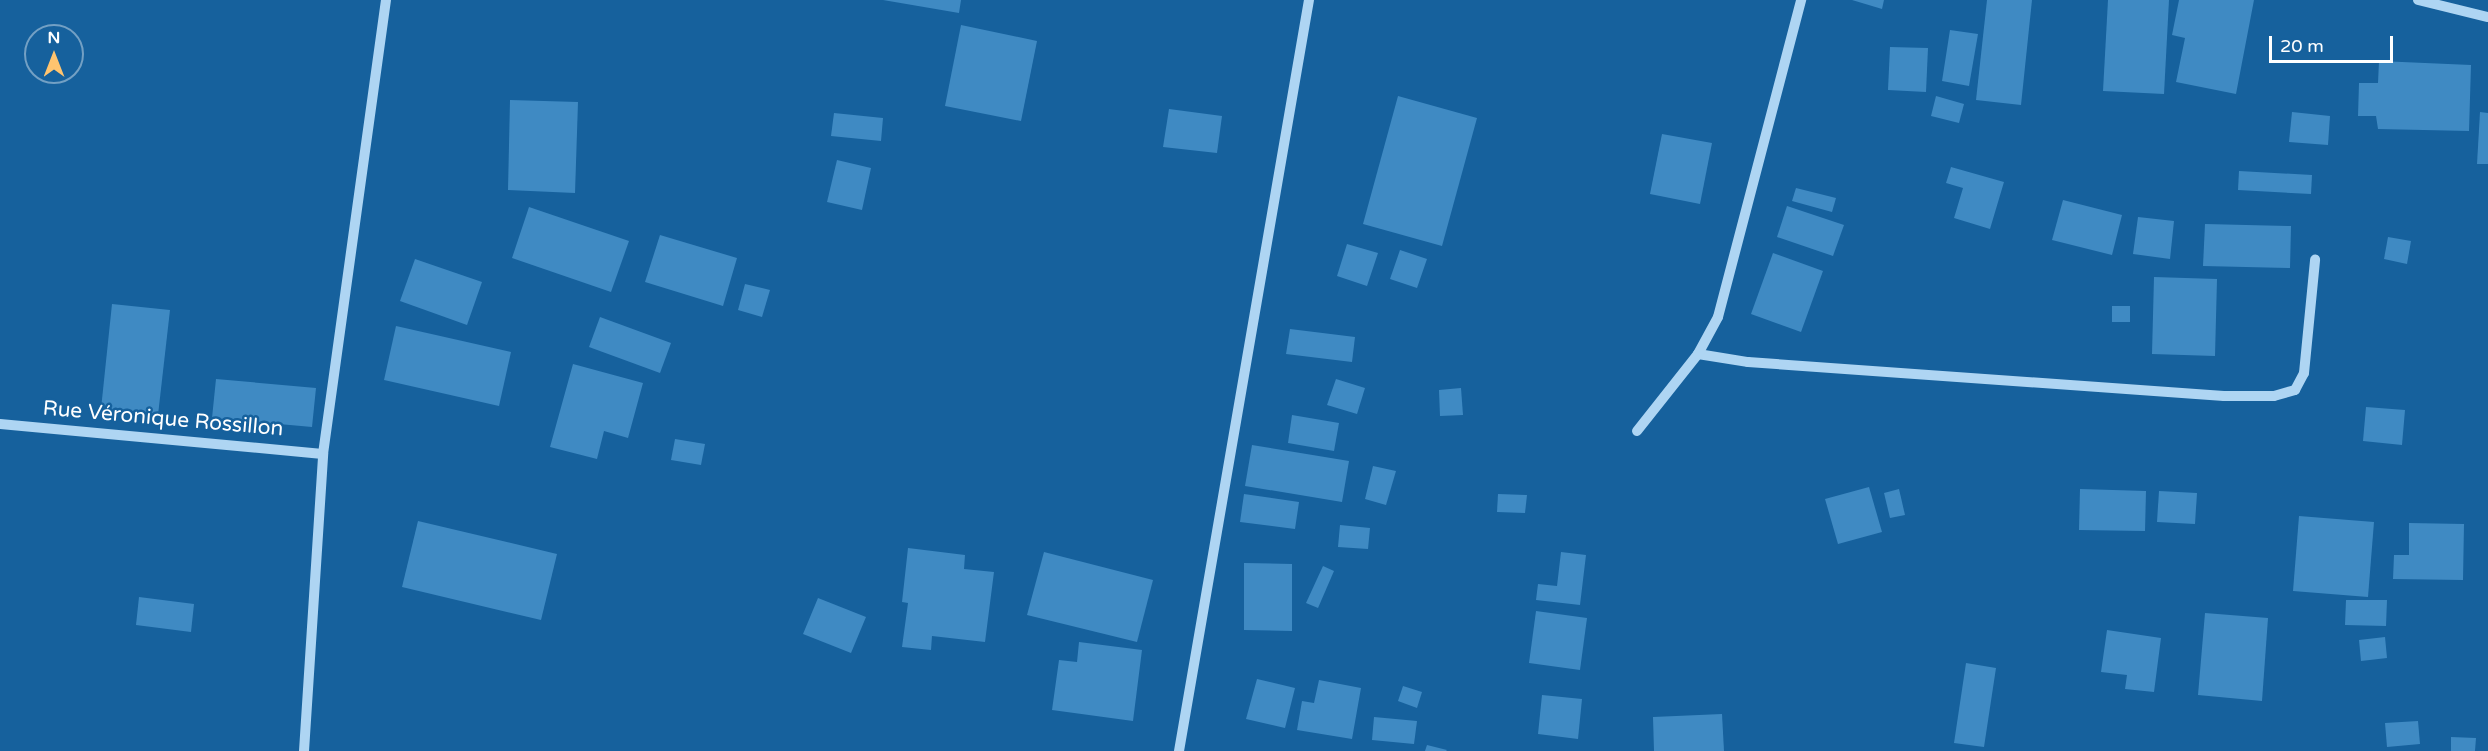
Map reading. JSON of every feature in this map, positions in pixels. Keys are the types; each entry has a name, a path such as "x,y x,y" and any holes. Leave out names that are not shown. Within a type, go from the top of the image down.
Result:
{"street":[{"path":"304,751 323,454 386,0"},
{"path":"1179,751 1309,0"},
{"path":"1637,431 1698,354 1718,317 1802,0"},
{"path":"2418,0 2488,17"},
{"path":"1698,354 1748,362 2224,396 2274,396 2295,390 2304,373 2314,260"},
{"name":"Rue Véronique Rossillon","path":"0,424 323,454"}],"building":[{"path":"883,0 961,0 959,13"},
{"path":"1852,0 1884,0 1882,9"},
{"path":"1987,0 2032,0 2021,105 1976,100"},
{"path":"2108,0 2169,0 2164,94 2103,91"},
{"path":"2179,0 2254,0 2236,94 2176,82 2185,38 2172,35"},
{"path":"961,25 1037,41 1021,121 945,106"},
{"path":"1950,30 1978,34 1969,86 1942,81"},
{"path":"1890,47 1928,48 1926,92 1888,90"},
{"path":"2379,61 2471,65 2469,131 2378,129 2376,116 2358,116 2359,83 2378,83"},
{"path":"1398,96 1477,118 1442,246 1363,224"},
{"path":"1936,96 1964,104 1959,123 1931,116"},
{"path":"510,100 578,102 575,193 508,190"},
{"path":"1169,109 1222,116 1217,153 1163,147"},
{"path":"2292,112 2330,116 2328,145 2289,142"},
{"path":"2480,112 2488,113 2488,164 2477,164"},
{"path":"834,113 883,118 881,141 831,136"},
{"path":"1662,134 1712,143 1700,204 1650,194"},
{"path":"837,160 871,168 862,210 827,202"},
{"path":"1951,167 2004,182 1990,229 1954,218 1963,188 1946,183"},
{"path":"2239,171 2312,175 2311,194 2238,190"},
{"path":"1796,188 1836,198 1832,212 1792,201"},
{"path":"2063,200 2122,215 2112,255 2052,240"},
{"path":"1787,206 1844,225 1833,256 1777,237"},
{"path":"529,207 629,241 611,292 512,258"},
{"path":"2138,217 2174,221 2170,259 2133,254"},
{"path":"2205,224 2291,226 2290,268 2203,266"},
{"path":"660,235 737,258 723,306 645,282"},
{"path":"2388,237 2411,241 2407,264 2384,259"},
{"path":"1347,244 1378,253 1367,286 1337,276"},
{"path":"1400,250 1427,259 1417,288 1390,279"},
{"path":"1773,253 1823,271 1801,332 1751,314"},
{"path":"415,259 482,282 467,325 400,301"},
{"path":"2154,277 2217,279 2215,356 2152,354"},
{"path":"745,284 770,290 762,317 738,310"},
{"path":"112,304 170,310 158,415 101,409"},
{"path":"2112,306 2130,306 2130,322 2112,322"},
{"path":"600,317 671,343 660,373 589,347"},
{"path":"396,326 511,352 499,406 384,380"},
{"path":"1290,329 1355,337 1352,362 1286,354"},
{"path":"573,364 643,383 628,438 604,431 597,459 550,447"},
{"path":"216,379 316,388 312,427 212,418"},
{"path":"1336,379 1365,388 1357,414 1327,405"},
{"path":"1461,388 1463,415 1440,416 1439,390"},
{"path":"2366,407 2405,410 2402,445 2363,441"},
{"path":"1292,415 1339,423 1334,451 1288,443"},
{"path":"675,439 705,444 701,465 671,460"},
{"path":"1252,445 1349,461 1342,502 1245,486"},
{"path":"1373,466 1396,471 1386,505 1365,499"},
{"path":"1869,487 1882,532 1838,544 1825,499"},
{"path":"1899,489 1905,515 1890,518 1884,493"},
{"path":"2080,489 2146,491 2145,531 2079,530"},
{"path":"2159,491 2197,493 2195,524 2157,522"},
{"path":"1244,494 1299,502 1295,529 1240,522"},
{"path":"1498,494 1527,495 1525,513 1497,512"},
{"path":"2299,516 2374,522 2368,597 2293,591"},
{"path":"418,521 557,554 541,620 402,587"},
{"path":"2409,523 2464,524 2463,580 2393,579 2394,555 2409,555"},
{"path":"1340,525 1370,528 1368,549 1338,547"},
{"path":"908,548 965,555 964,569 994,572 985,642 932,636 931,650 902,647 908,603 902,602"},
{"path":"1044,552 1153,580 1137,642 1027,615"},
{"path":"1561,552 1586,555 1580,605 1536,600 1538,584 1557,586"},
{"path":"1244,563 1292,564 1292,631 1244,630"},
{"path":"1323,566 1334,571 1318,608 1306,603"},
{"path":"139,597 194,604 191,632 136,625"},
{"path":"818,598 866,617 851,653 803,634"},
{"path":"2346,600 2387,600 2386,626 2345,625"},
{"path":"1536,611 1587,618 1580,670 1529,663"},
{"path":"2205,613 2268,618 2262,701 2198,695"},
{"path":"2107,630 2161,638 2154,692 2125,689 2127,675 2101,672"},
{"path":"2385,637 2387,658 2361,661 2359,640"},
{"path":"1079,642 1142,650 1133,721 1052,710 1059,660 1077,662"},
{"path":"1966,663 1996,668 1984,747 1954,743"},
{"path":"1257,679 1295,688 1285,728 1246,719"},
{"path":"1319,680 1361,688 1352,739 1297,730 1302,701 1314,703"},
{"path":"1403,686 1422,692 1417,708 1398,701"},
{"path":"1542,695 1582,699 1578,739 1538,734"},
{"path":"1722,714 1724,751 1654,751 1653,717"},
{"path":"1374,717 1417,721 1414,744 1372,740"},
{"path":"2418,721 2420,744 2387,747 2385,723"},
{"path":"2451,737 2476,738 2475,751 2451,751"},
{"path":"1427,745 1447,750 1425,751"}]}
